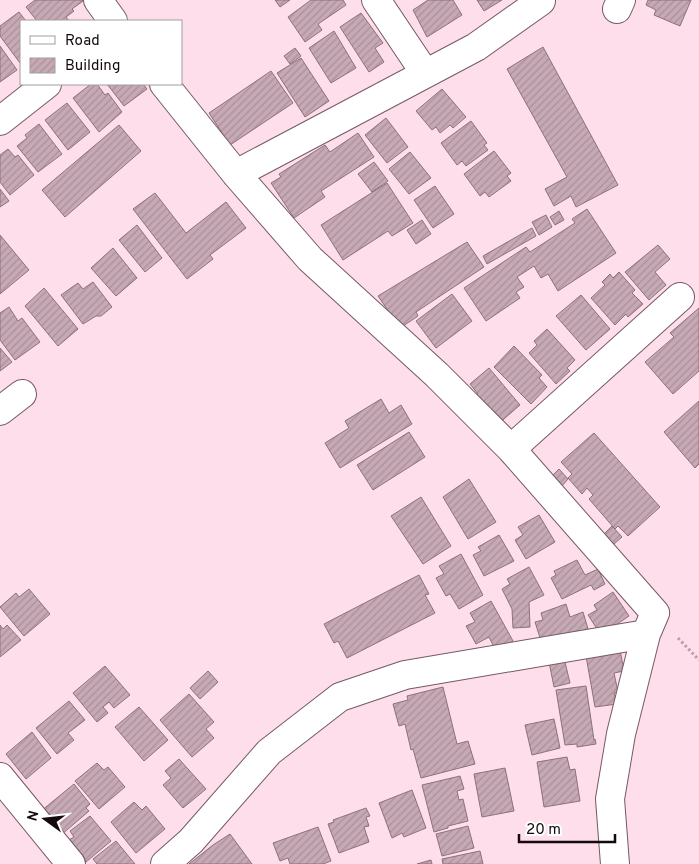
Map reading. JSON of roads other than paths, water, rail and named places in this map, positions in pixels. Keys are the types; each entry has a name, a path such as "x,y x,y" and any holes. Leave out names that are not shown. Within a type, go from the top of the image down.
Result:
{"street":[{"path":"376,0 425,73"},
{"path":"236,174 476,47 541,1"},
{"path":"0,121 46,85"},
{"path":"165,85 236,174 310,259 437,375 511,449 655,614 646,634 621,734 610,799 616,864"},
{"path":"511,449 680,297"},
{"path":"0,411 22,394"},
{"path":"165,864 191,841 269,752 340,697 405,675 646,634"},
{"path":"0,777 71,864"}]}
